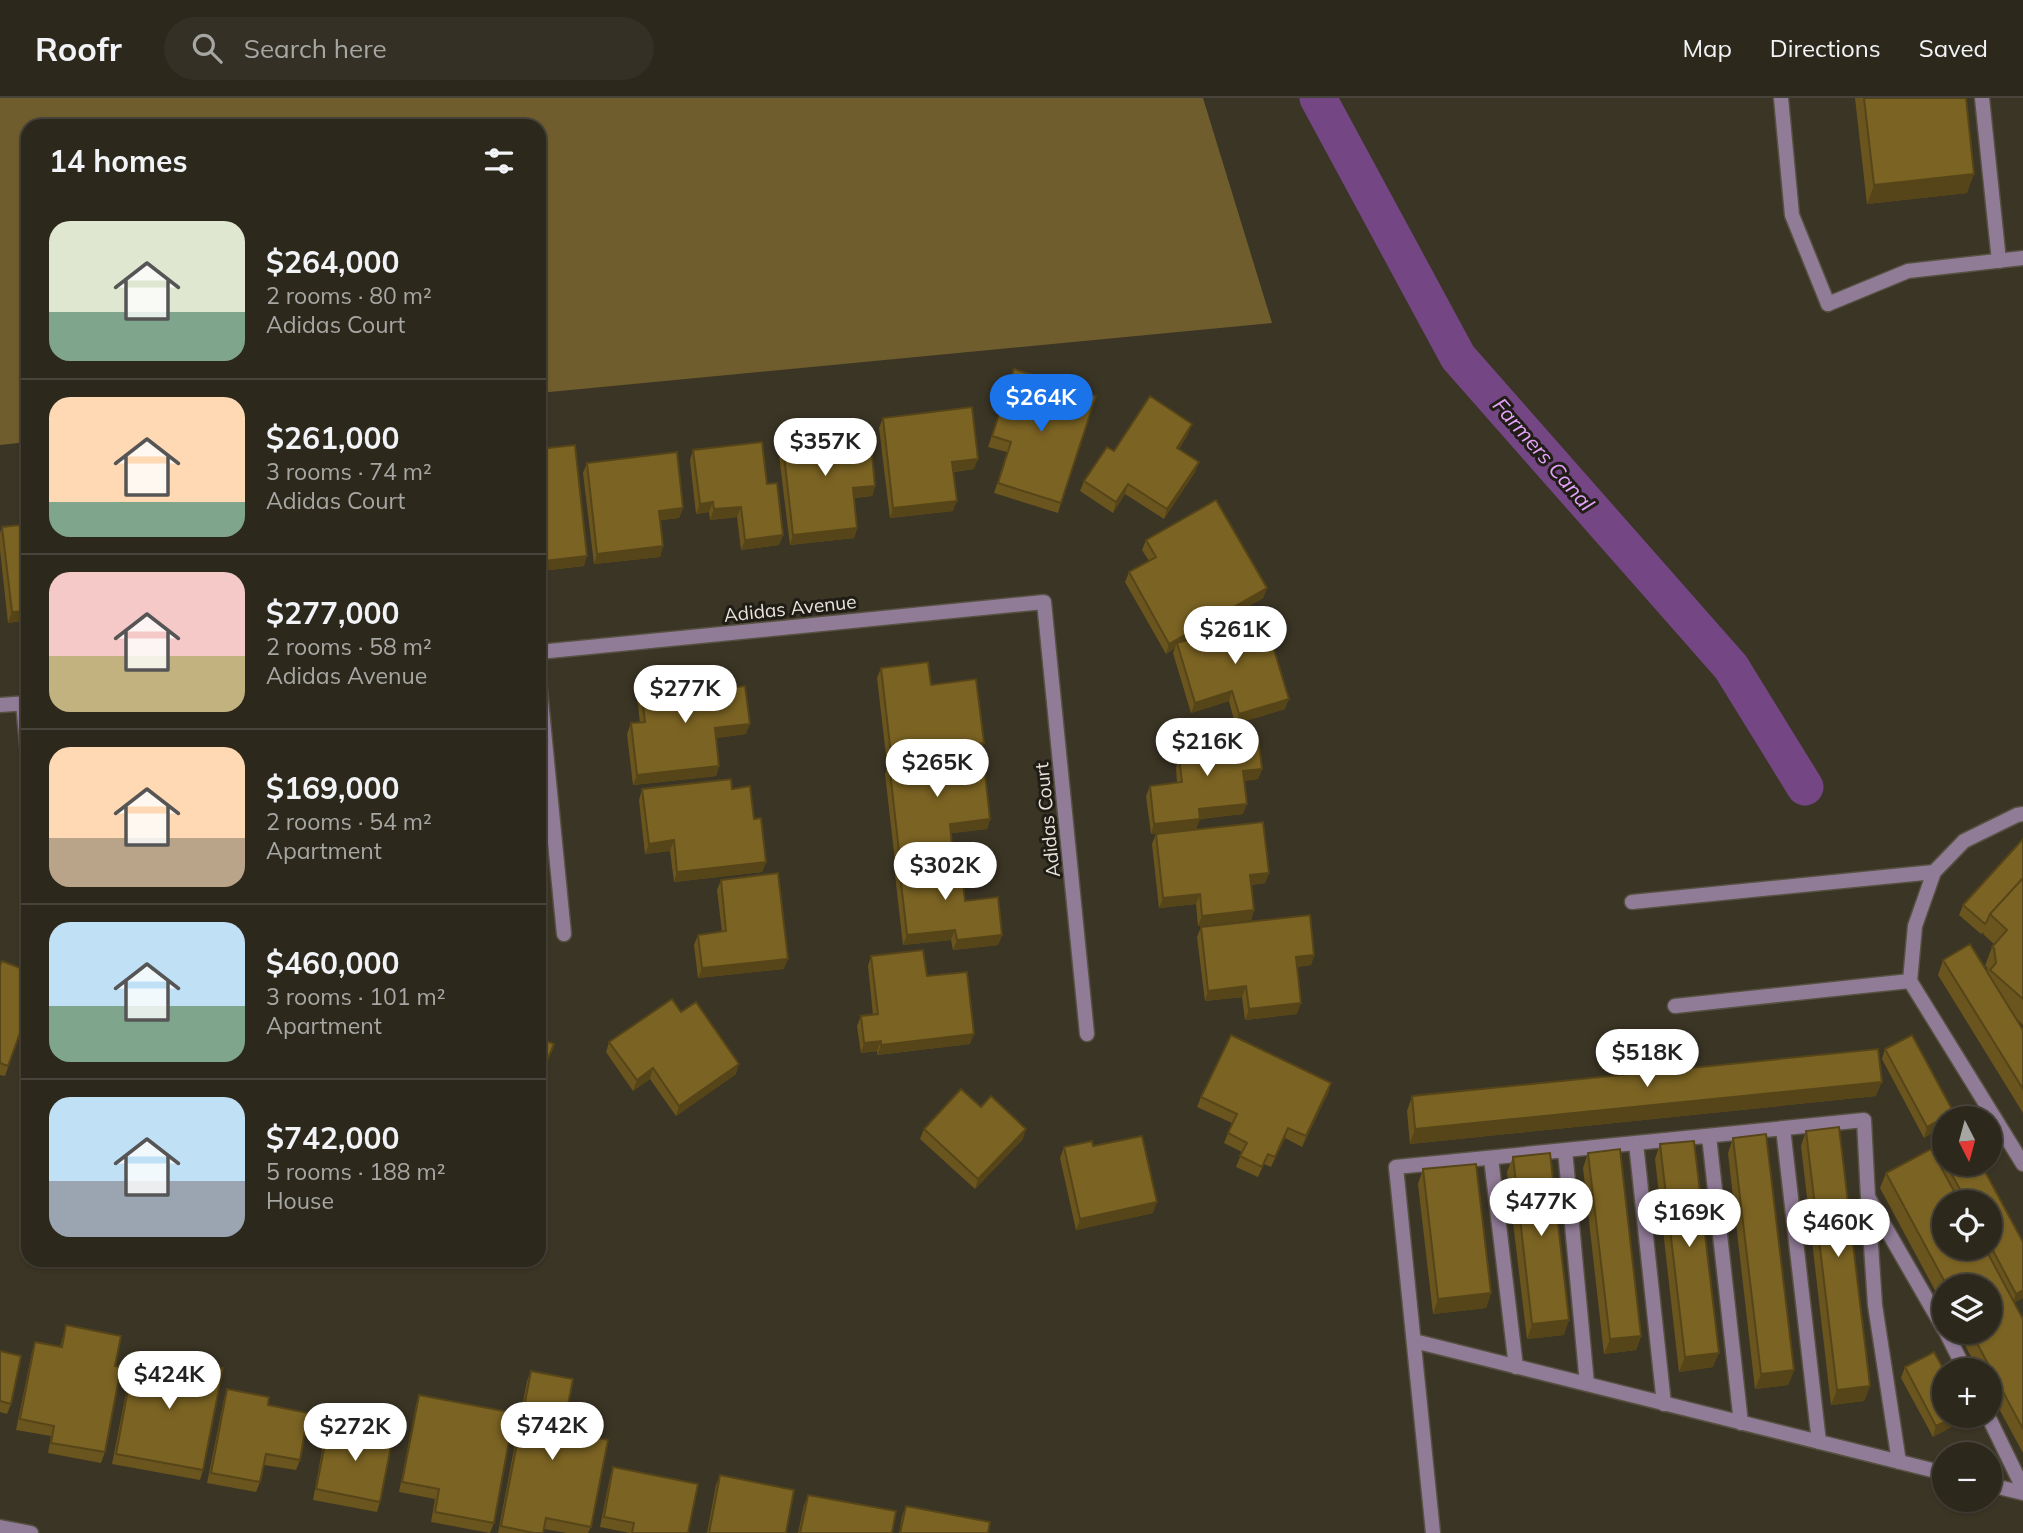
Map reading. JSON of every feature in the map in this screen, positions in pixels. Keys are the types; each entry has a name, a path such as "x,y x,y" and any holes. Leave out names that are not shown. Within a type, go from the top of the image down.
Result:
{"street":[{"path":"1780,98 1791,215 1828,304 1908,271 2023,258"},
{"path":"1982,98 1999,261"},
{"name":"Adidas Avenue","path":"546,651 1044,602"},
{"name":"Adidas Court","path":"1044,602 1087,1034"},
{"path":"0,705 21,703"},
{"path":"546,751 564,934"},
{"path":"2023,814 2017,814 1964,841 1934,872 1915,926 1910,981 2023,1164"},
{"path":"1632,902 1934,872"},
{"path":"1675,1006 1910,981"},
{"path":"1433,1533 1396,1167 1864,1120 1875,1306 1899,1462"},
{"path":"1783,1128 1819,1442"},
{"path":"1709,1136 1741,1423"},
{"path":"1636,1143 1664,1404"},
{"path":"1565,1150 1587,1384"},
{"path":"1490,1158 1516,1367"},
{"path":"1868,1197 1932,1308"},
{"path":"1414,1341 1932,1470"},
{"path":"1993,1428 2023,1488"},
{"path":"2002,1488 2023,1493"},
{"path":"0,1527 31,1533"}],"shaded area":[{"path":"0,98 1203,98 1272,323 546,392 546,119 21,119 21,443 0,445"}],"building":[{"path":"1864,98 1966,98 1974,174 1874,185"},
{"path":"1014,369 1096,396 1061,503 998,483 1011,442 992,436"},
{"path":"1150,396 1192,424 1177,448 1199,462 1167,509 1128,484 1116,502 1084,481 1107,447 1114,451"},
{"path":"972,407 978,459 952,462 957,501 893,508 883,418"},
{"path":"820,425 822,439 870,434 875,486 853,488 857,528 793,535 781,429"},
{"path":"762,442 767,484 777,483 783,535 745,540 741,507 714,509 713,502 700,504 693,450"},
{"path":"575,445 587,556 546,561 546,448"},
{"path":"677,452 683,508 659,511 663,546 597,554 587,463"},
{"path":"1216,500 1267,588 1169,644 1129,572 1156,557 1146,540"},
{"path":"21,525 21,611 12,612 2,527"},
{"path":"1264,617 1289,699 1239,714 1232,691 1195,703 1177,643"},
{"path":"928,662 931,685 976,679 984,743 891,754 881,668"},
{"path":"711,681 712,690 745,686 750,724 715,728 719,766 637,775 631,723 645,722 641,687"},
{"path":"1239,735 1239,739 1258,736 1262,769 1243,771 1247,804 1199,809 1200,819 1154,824 1150,786 1182,782 1179,757 1187,757 1185,741"},
{"path":"983,755 990,819 950,824 952,845 899,851 889,763"},
{"path":"731,779 732,789 750,786 754,819 761,818 766,862 677,872 674,840 649,844 642,789"},
{"path":"1263,822 1269,873 1250,875 1254,910 1202,916 1200,894 1163,898 1156,834"},
{"path":"2023,839 2023,878 1990,914 1985,924 1963,905"},
{"path":"960,858 965,901 998,897 1002,935 957,940 955,930 907,935 899,865"},
{"path":"778,873 788,959 702,968 698,935 726,931 721,880"},
{"path":"2023,878 2023,999 1990,970 1996,963 1992,947 2007,930 1990,914"},
{"path":"1310,915 1314,955 1296,957 1301,1003 1249,1009 1246,986 1208,991 1201,927"},
{"path":"1970,944 2023,1030 2023,1089 1943,960"},
{"path":"923,950 927,976 967,972 974,1034 881,1045 881,1041 864,1043 861,1016 878,1014 871,956"},
{"path":"2,961 21,968 21,1030 8,1066 0,1063"},
{"path":"672,999 681,1012 696,1002 739,1064 679,1106 653,1068 637,1080 609,1042"},
{"path":"1231,1035 1331,1083 1306,1136 1288,1128 1275,1157 1268,1154 1262,1167 1240,1156 1247,1143 1228,1133 1237,1114 1201,1097"},
{"path":"1912,1035 1950,1106 1932,1106 1932,1124 1927,1127 1885,1049"},
{"path":"546,1041 554,1044 546,1063"},
{"path":"1878,1049 1882,1082 1415,1129 1412,1096"},
{"path":"961,1089 981,1107 991,1096 1026,1129 978,1179 924,1129"},
{"path":"1839,1127 1870,1386 1837,1390 1806,1131"},
{"path":"1766,1134 1794,1370 1761,1374 1733,1138"},
{"path":"1142,1136 1157,1202 1080,1219 1064,1147 1092,1141 1093,1146"},
{"path":"1694,1141 1719,1353 1685,1357 1660,1144"},
{"path":"1620,1149 1641,1336 1610,1339 1588,1153"},
{"path":"1931,1149 1932,1176 1946,1176 1953,1190 1932,1190 1932,1258 1886,1173"},
{"path":"1550,1153 1569,1320 1532,1324 1513,1157"},
{"path":"1476,1164 1491,1293 1438,1299 1423,1169"},
{"path":"1953,1176 1987,1176 1995,1190 1960,1190"},
{"path":"2002,1203 2023,1242 2023,1290 2016,1294 1998,1260 2002,1260"},
{"path":"1933,1260 1991,1260 1999,1274 1941,1274"},
{"path":"2002,1280 2023,1319 2023,1429 2002,1390 2002,1358 1985,1358 1977,1344 2002,1344"},
{"path":"66,1325 121,1336 115,1366 121,1367 105,1452 51,1443 54,1426 20,1419 35,1342 62,1347"},
{"path":"0,1351 21,1356 11,1404 0,1401"},
{"path":"135,1352 223,1368 203,1470 116,1454"},
{"path":"1934,1352 1937,1358 1932,1358 1932,1418 1905,1367"},
{"path":"531,1371 573,1379 563,1431 608,1440 591,1527 546,1518 543,1533 501,1526"},
{"path":"227,1389 269,1397 268,1405 308,1413 300,1460 266,1454 260,1482 211,1473"},
{"path":"419,1395 514,1413 494,1523 435,1512 439,1489 402,1482"},
{"path":"329,1424 393,1436 380,1502 316,1489"},
{"path":"613,1467 698,1484 688,1533 632,1533 634,1523 604,1517"},
{"path":"720,1475 794,1490 786,1533 709,1533"},
{"path":"808,1495 896,1511 892,1533 800,1533"},
{"path":"906,1506 990,1522 988,1533 900,1533"}],"waterway":[{"name":"Farmers Canal","path":"1318,98 1458,357 1731,667 1805,787"}]}
